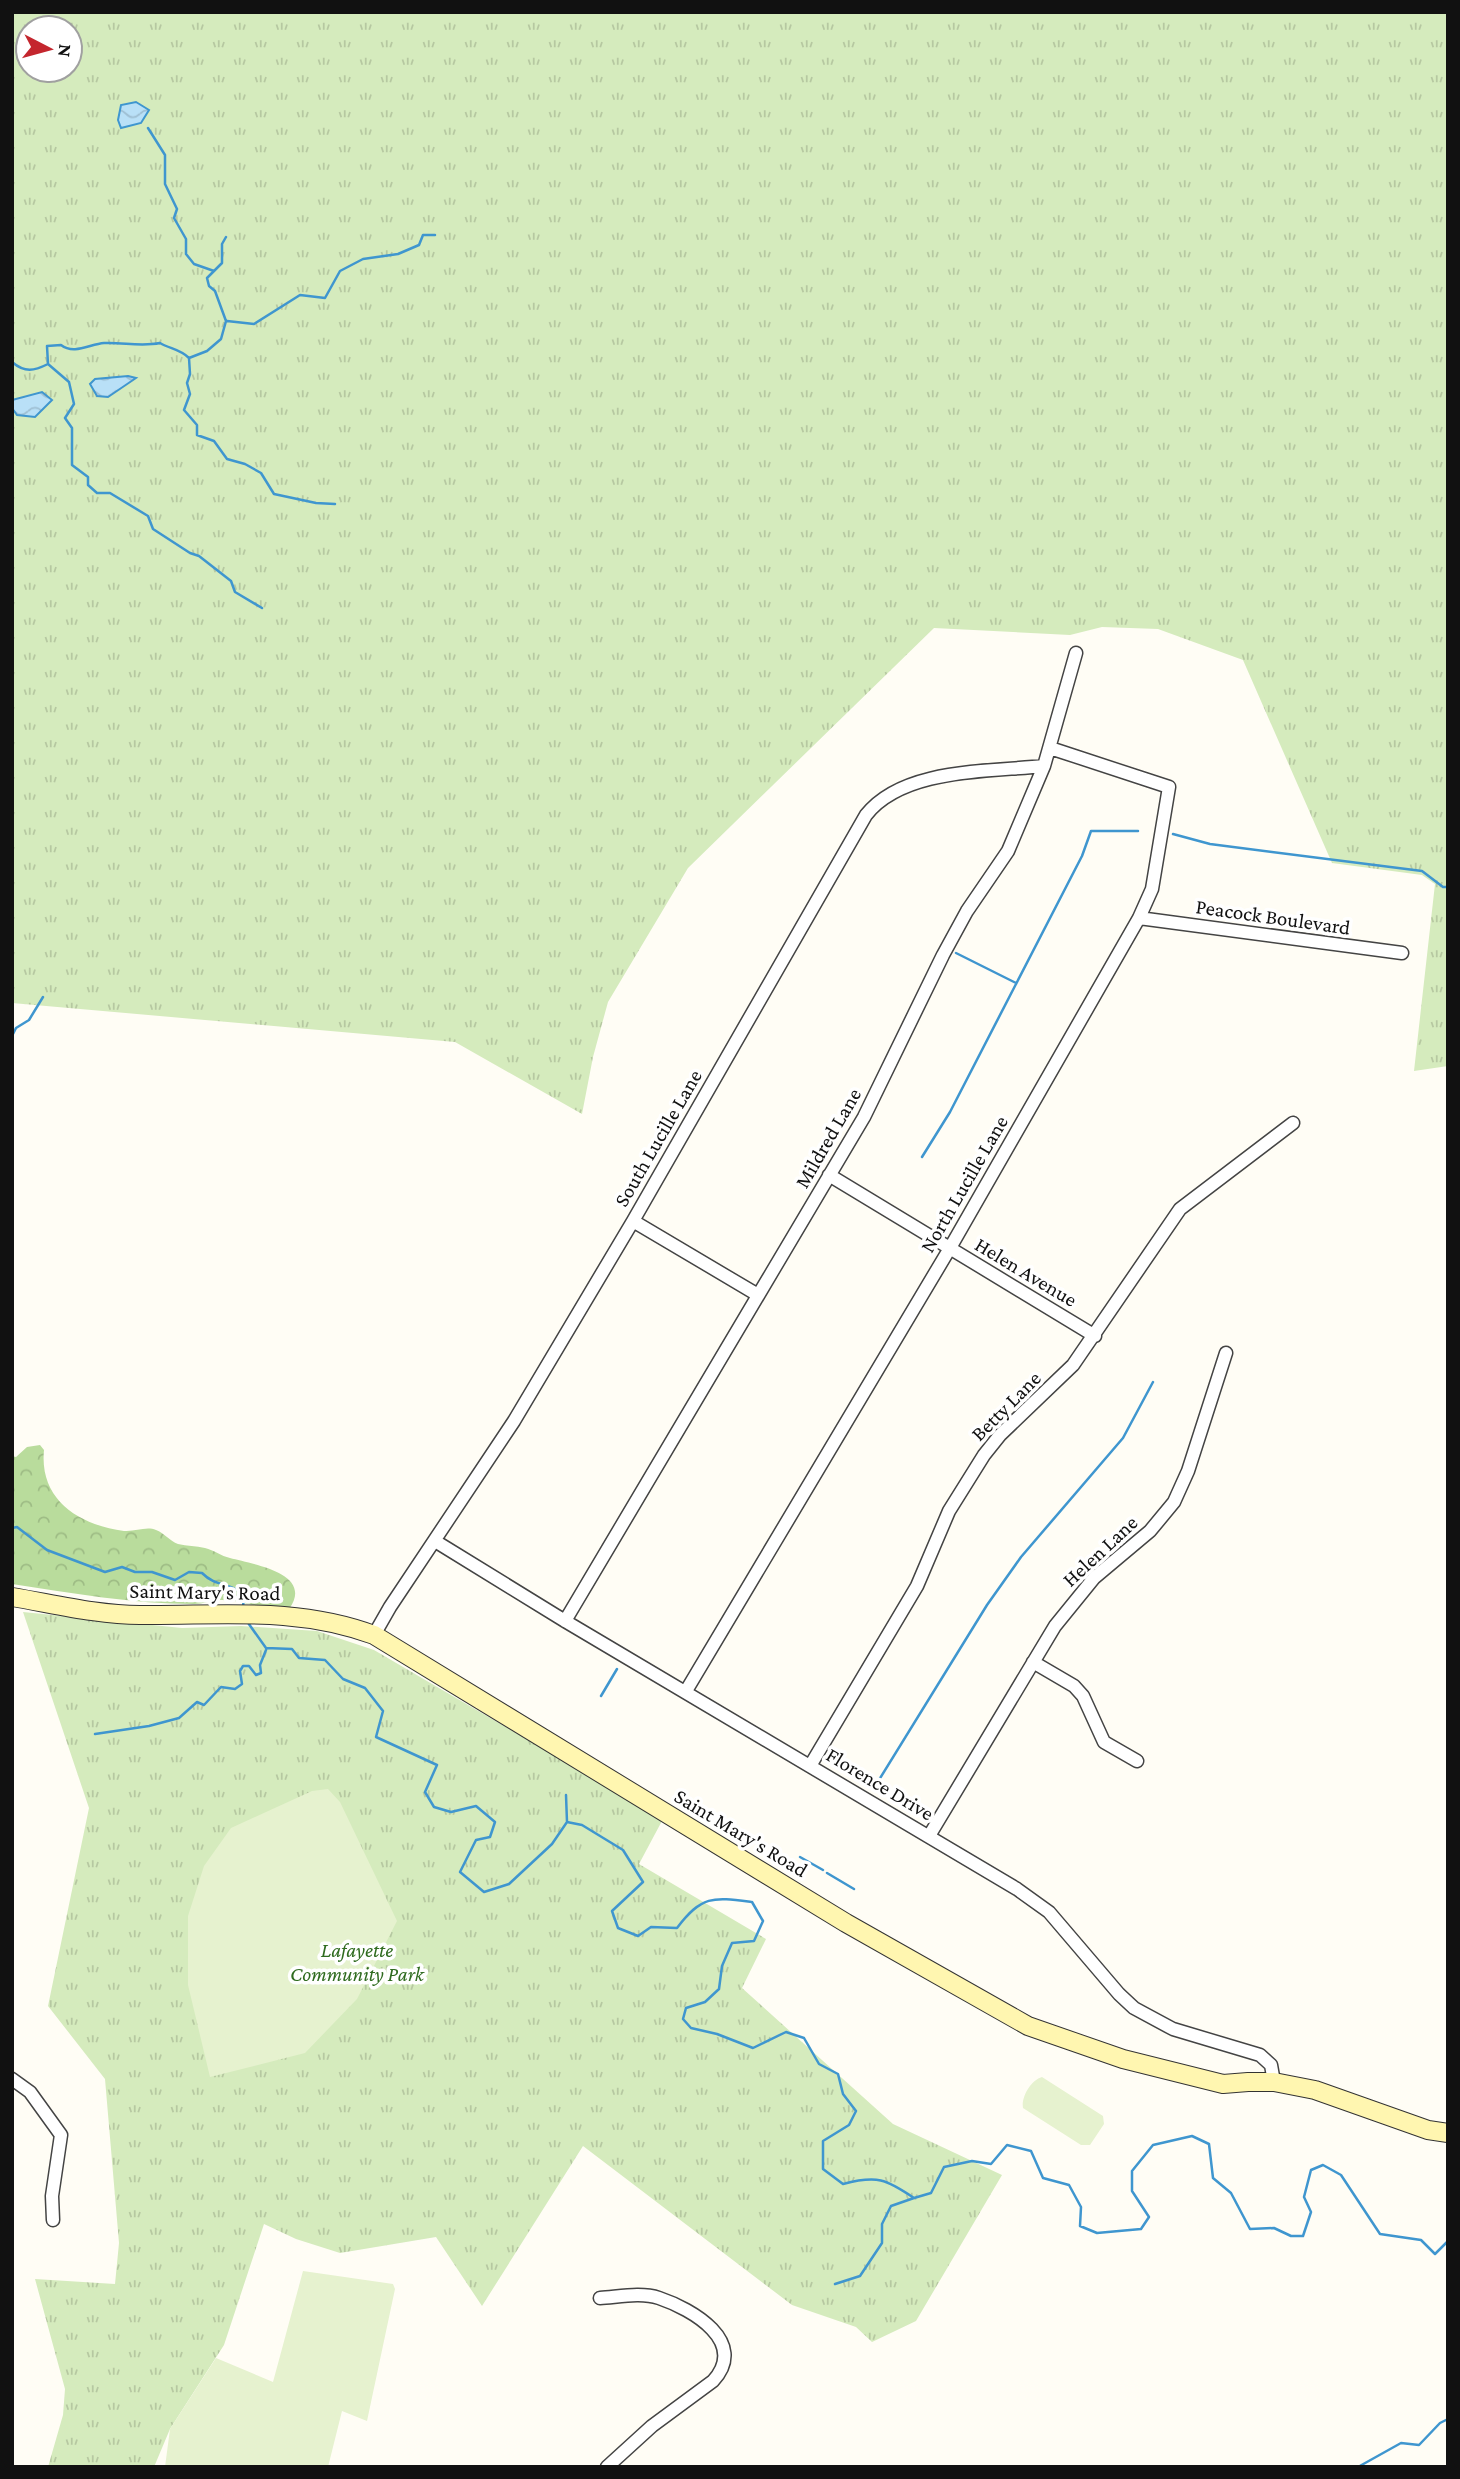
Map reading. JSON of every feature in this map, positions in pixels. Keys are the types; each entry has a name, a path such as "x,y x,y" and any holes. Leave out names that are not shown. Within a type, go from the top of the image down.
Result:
{"street":[{"name":"Mildred Lane","path":"565,1621 830,1175 881,1086 925,990 955,933 1008,851 1044,766 1076,653"},
{"name":"North Lucille Lane","path":"686,1691 950,1248 1139,918 1152,889 1169,787 1050,748"},
{"name":"South Lucille Lane","path":"374,1635 514,1421 633,1221 852,838 875,804 897,789 925,779 1044,766"},
{"name":"Peacock Boulevard","path":"1139,918 1402,953"},
{"name":"Betty Lane","path":"810,1766 917,1586 949,1511 965,1482 992,1444 1065,1375 1095,1336 1181,1209 1293,1123"},
{"name":"Helen Avenue","path":"830,1175 1095,1336"},
{"path":"633,1221 758,1294"},
{"name":"Helen Lane","path":"929,1836 1055,1626 1082,1590 1150,1531 1174,1502 1188,1471 1226,1353"},
{"name":"Florence Drive","path":"435,1541 1017,1889 1049,1912 1134,2008 1173,2029 1260,2055 1271,2064 1274,2082"},
{"name":"Saint Mary's Road","path":"12,1597 138,1615 264,1613 329,1621 374,1635 846,1923 1028,2026 1123,2059 1223,2084 1274,2082 1315,2090 1427,2130 1448,2133"},
{"path":"1033,1662 1074,1686 1083,1696 1104,1742 1137,1762"},
{"path":"12,2079 30,2092 61,2135 52,2196 53,2220"},
{"path":"600,2298 659,2298 700,2318 720,2336 724,2350 719,2374 713,2381 652,2426 607,2467"}],"green space":[{"path":"12,12 1448,12 1448,1066 1414,1071 1435,884 1422,875 1332,863 1243,660 1158,629 1102,627 1070,635 934,628 688,868 608,1002 593,1057 582,1114 455,1042 12,1003"},
{"path":"40,1445 44,1450 44,1468 48,1483 65,1507 78,1516 107,1528 124,1531 156,1530 178,1544 208,1549 278,1572 294,1587 295,1597 289,1609 273,1609 229,1600 194,1604 148,1602 12,1584 12,1456 16,1457 27,1447"},
{"name":"Lafayette Community Park","path":"23,1612 182,1628 241,1626 317,1631 374,1650 663,1819 639,1864 766,1939 742,1988 893,2124 1002,2175 916,2321 872,2342 856,2327 792,2305 583,2146 482,2306 436,2237 340,2253 296,2239 264,2224 224,2345 170,2429 154,2467 48,2467 63,2415 65,2389 35,2279 115,2284 119,2243 105,2079 48,2006 89,1808"},
{"path":"328,1789 340,1802 397,1921 357,1999 305,2053 210,2077 188,1985 188,1916 204,1866 231,1828 312,1791"},
{"path":"1042,2077 1103,2116 1104,2124 1090,2145 1081,2145 1023,2108 1028,2090"},
{"path":"303,2271 393,2284 395,2289 367,2421 342,2411 328,2467 165,2467 170,2429 216,2358 273,2382"}],"water":[{"path":"136,102 149,110 141,123 121,128 118,120 121,105"},
{"path":"128,376 136,378 108,397 97,396 90,384 95,379"},
{"path":"42,392 52,400 35,417 17,415 12,408 12,400"}],"waterway":[{"path":"148,128 165,155 165,184 177,209 174,218 186,239 186,254 194,264 214,271 207,278 226,321 221,339 207,351 189,358"},
{"path":"227,321 254,324 300,295 325,298 340,271 363,259 398,254 419,245 423,235 435,235"},
{"path":"214,271 222,263 222,244 226,237"},
{"path":"48,364 47,346 61,345 77,349 104,343 160,343 179,351 189,358 190,374 187,383 190,394 184,410 197,425 197,435 214,441 227,459 245,464 261,473 274,494 335,504"},
{"path":"12,362 30,370 48,364 69,382 74,404 65,418 72,428 72,465 88,477 88,485 97,493 110,493 148,516 153,529 199,556 231,581 235,592 262,608"},
{"path":"922,1157 950,1112 1082,856 1091,831 1138,831"},
{"path":"1173,834 1210,844 1422,871 1443,887 1448,887"},
{"path":"956,953 1016,983"},
{"path":"12,1036 16,1028 29,1020 43,997"},
{"path":"874,1788 987,1605 1021,1557 1123,1438 1153,1382"},
{"path":"12,1528 17,1527 47,1550 105,1572 122,1567 135,1572 152,1572 175,1580 189,1572 202,1573 212,1581 244,1594 243,1608"},
{"path":"246,1620 266,1648 292,1649 299,1658 325,1660 343,1679 365,1688 383,1711 376,1737 437,1765 425,1792 434,1807 451,1812 476,1806 495,1822 490,1837 476,1840 460,1872 484,1892 509,1884 552,1844 567,1822 582,1825 623,1850 643,1882 612,1911 618,1928 638,1936 651,1927 677,1928 694,1909 709,1901 727,1899 752,1902 763,1921 754,1941 732,1943 722,1966 719,1989 705,2002 686,2008 683,2019 691,2028 717,2034 753,2048 786,2032 804,2038 819,2064 838,2074 843,2094 856,2111 849,2125 823,2141 823,2169 843,2184 881,2180 914,2198 931,2193 944,2167 972,2161 991,2164 1007,2145 1031,2151 1043,2178 1069,2185 1081,2207 1080,2226 1097,2233 1141,2229 1149,2217 1132,2191 1132,2171 1153,2145 1192,2136 1209,2144 1213,2178 1231,2193 1250,2229 1274,2228 1291,2236 1303,2236 1311,2212 1304,2197 1311,2170 1323,2165 1341,2175 1380,2234 1421,2240 1435,2254 1448,2241"},
{"path":"95,1734 149,1726 179,1718 197,1702 204,1705 221,1687 235,1689 242,1684 240,1671 243,1666 249,1666 256,1675 261,1673 260,1665 266,1650"},
{"path":"601,1696 617,1669"},
{"path":"566,1795 567,1822"},
{"path":"800,1857 823,1870"},
{"path":"827,1873 854,1889"},
{"path":"835,2284 860,2276 882,2243 882,2224 891,2206 914,2198"},
{"path":"1358,2467 1401,2443 1419,2445 1440,2423 1448,2419"}]}
